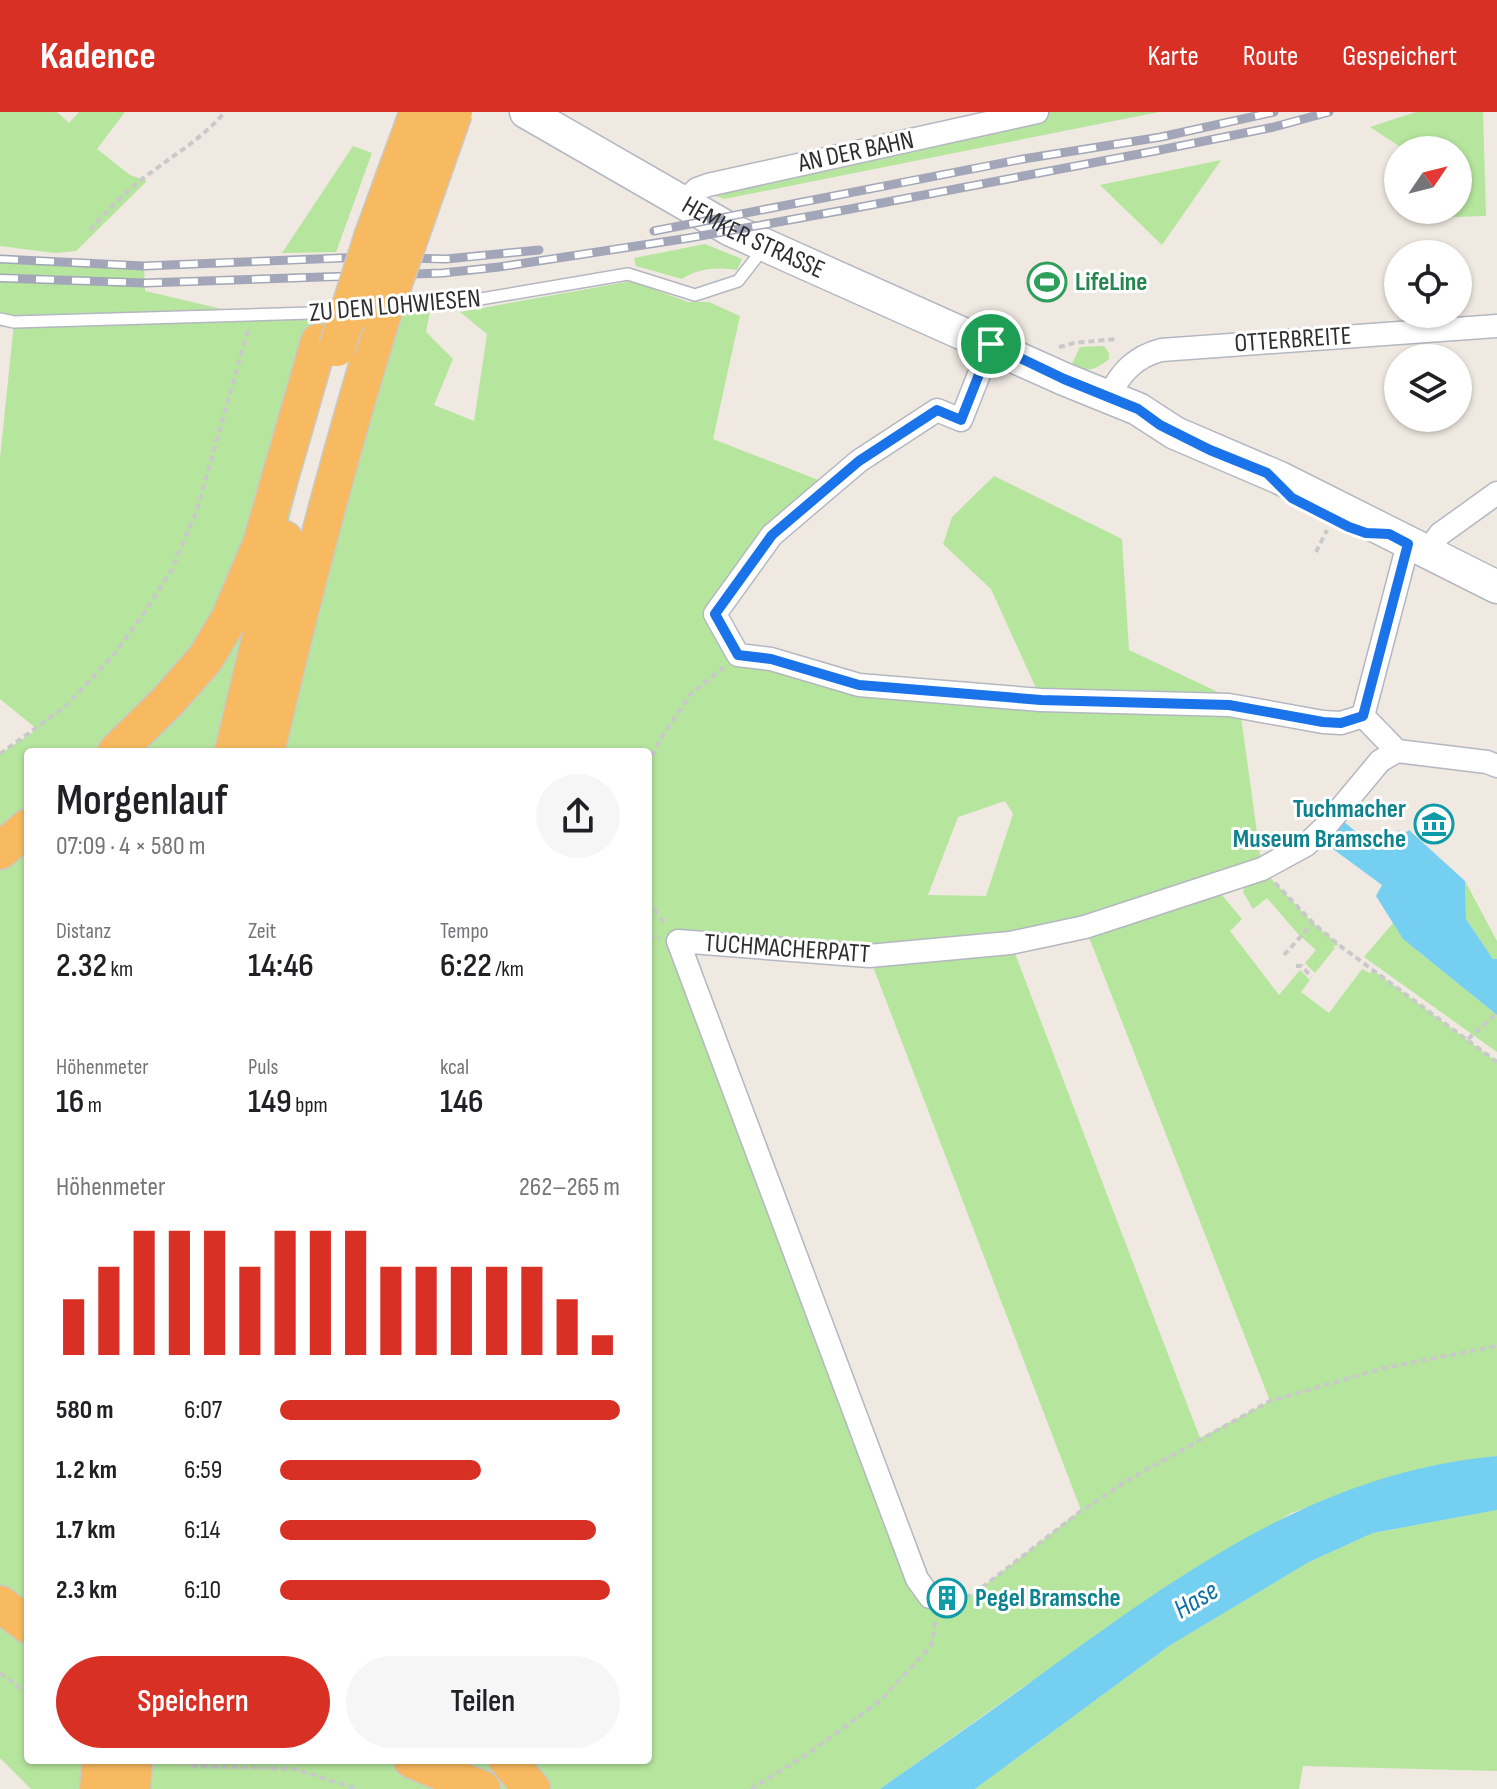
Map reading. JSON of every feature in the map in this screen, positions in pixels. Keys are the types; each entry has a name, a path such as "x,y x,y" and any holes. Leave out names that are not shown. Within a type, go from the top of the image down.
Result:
{"highway":[{"path":"267,748 329,494 366,309 418,112"},
{"path":"120,748 205,659 229,619 261,544 328,345 366,309 454,112"},
{"path":"234,748 305,455 328,345"},
{"path":"0,851 24,830"},
{"path":"0,1604 24,1622"},
{"path":"98,1789 101,1764"},
{"path":"132,1789 134,1764"},
{"path":"422,1764 482,1789"},
{"path":"510,1764 532,1789"}],"main road":[{"name":"HEMKER STRASSE","path":"538,115 681,204 766,246 1064,379 1124,402 1175,433 1366,520 1497,587"}],"street":[{"name":"AN DER BAHN","path":"681,204 697,189 708,185 1037,112"},
{"name":"OTTERBREITE","path":"1124,402 1117,380 1145,354 1161,350 1497,326"},
{"path":"1002,349 961,420 937,410 859,461 772,535 715,614 738,655 771,659 859,685 1041,700 1229,705 1323,722 1341,723 1363,716"},
{"path":"1363,716 1408,543 1440,534 1497,493"},
{"path":"1363,716 1397,751 1487,762 1497,766"},
{"name":"TUCHMACHERPATT","path":"930,1597 917,1579 678,941 869,956 1010,943 1085,927 1262,869 1306,845 1326,826 1380,761 1397,751"}],"lane":[{"name":"ZU DEN LOHWIESEN","path":"0,319 14,322 252,316 451,304 628,274 695,295 738,281 766,246"}],"path":[{"path":"90,230 152,171 183,152 225,112"},
{"path":"0,754 67,705 115,653 171,571 196,513 252,316"},
{"path":"1002,349 1041,353 1074,343 1116,339"},
{"path":"652,757 662,736 691,694 738,655"},
{"path":"1262,869 1348,955 1497,1062"},
{"path":"652,906 678,941"},
{"path":"1284,955 1313,923"},
{"path":"1296,966 1301,966 1312,977"},
{"path":"1468,1039 1497,1013"},
{"path":"751,1789 812,1751 881,1700 906,1675 931,1646 936,1627 936,1609 930,1597 932,1584 948,1584 957,1595 966,1597 975,1593 1106,1495 1182,1448 1270,1401 1384,1368 1497,1346"},
{"path":"0,1673 24,1691"},
{"path":"188,1764 294,1769 358,1789"}],"green space":[{"path":"0,112 57,112 69,123 79,112 125,112 97,149 130,175 147,181 76,251 55,253 0,246"},
{"path":"1037,112 1159,112 724,199 697,189"},
{"path":"1416,112 1483,112 1486,216 1472,216 1472,136 1384,136 1370,127"},
{"path":"353,146 372,153 336,252 282,253"},
{"path":"1221,160 1162,245 1100,185"},
{"path":"705,244 742,259 737,270 708,269 682,279 636,266 634,258"},
{"path":"0,259 144,266 145,291 252,316 300,314 353,296 319,343 305,455 234,748 24,748 24,1764 652,1764 652,748 267,748 385,307 431,306 426,332 453,359 434,405 474,421 487,334 460,312 632,281 688,302 709,302 740,316 713,439 831,485 715,614 738,655 859,685 1041,699 991,589 943,544 952,517 994,476 1122,539 1129,650 1239,702 1262,869 1313,923 1339,945 1333,946 1335,948 1315,973 1305,963 1316,950 1267,898 1253,909 1243,892 1245,885 1221,894 1242,919 1230,931 1279,995 1300,970 1310,980 1301,992 1329,1013 1362,969 1370,973 1373,970 1497,1062 1497,1456 1421,1469 1291,1513 1026,1685 880,1789 31,1789 0,1758 0,754 37,729 0,699 0,458 14,323 0,319","holes":["1005,801 1013,814 986,896 928,895 958,817","1085,927 1270,1401 1200,1438 1011,943","679,941 869,956 1081,1510 975,1593 966,1597 957,1595 948,1584 932,1584 917,1579"]},
{"path":"1104,346 1109,359 1100,366 1087,370 1071,366 1080,347"},
{"path":"1465,881 1497,941 1497,959 1493,959 1466,919"},
{"path":"1393,923 1403,939 1497,1015 1497,1052 1364,957"},
{"path":"1497,1510 1497,1771 1303,1766 1299,1789 975,1789 1169,1646 1309,1562 1373,1533"}],"water":[{"path":"1341,819 1372,846 1386,831 1392,836 1399,830 1404,834 1409,830 1465,881 1466,919 1493,959 1497,959 1497,1015 1403,939 1376,896 1382,885 1322,841"},
{"name":"Hase","path":"1497,1456 1497,1510 1373,1533 1309,1562 1169,1646 975,1789 880,1789 1136,1606 1248,1537 1306,1508 1366,1484 1430,1466"}],"railway":[{"path":"654,231 1023,159 1161,137 1274,112"},
{"path":"0,278 145,283 443,273 499,267 850,209 1274,127 1329,112"},
{"path":"0,259 144,266 365,257 446,259 539,250"}],"place":[{"name":"LifeLine","path":"1047,282"},
{"name":"Tuchmacher Museum Bramsche","path":"1434,824"},
{"name":"Pegel Bramsche","path":"947,1598"}],"route":[{"path":"991,344 1064,379 1138,409 1160,425 1210,450 1267,473 1292,498 1349,527 1366,533 1389,534 1408,544 1363,716 1341,723 1323,722 1229,705 1041,700 859,685 771,659 738,655 715,614 772,535 859,461 937,410 961,420 991,344"}]}
